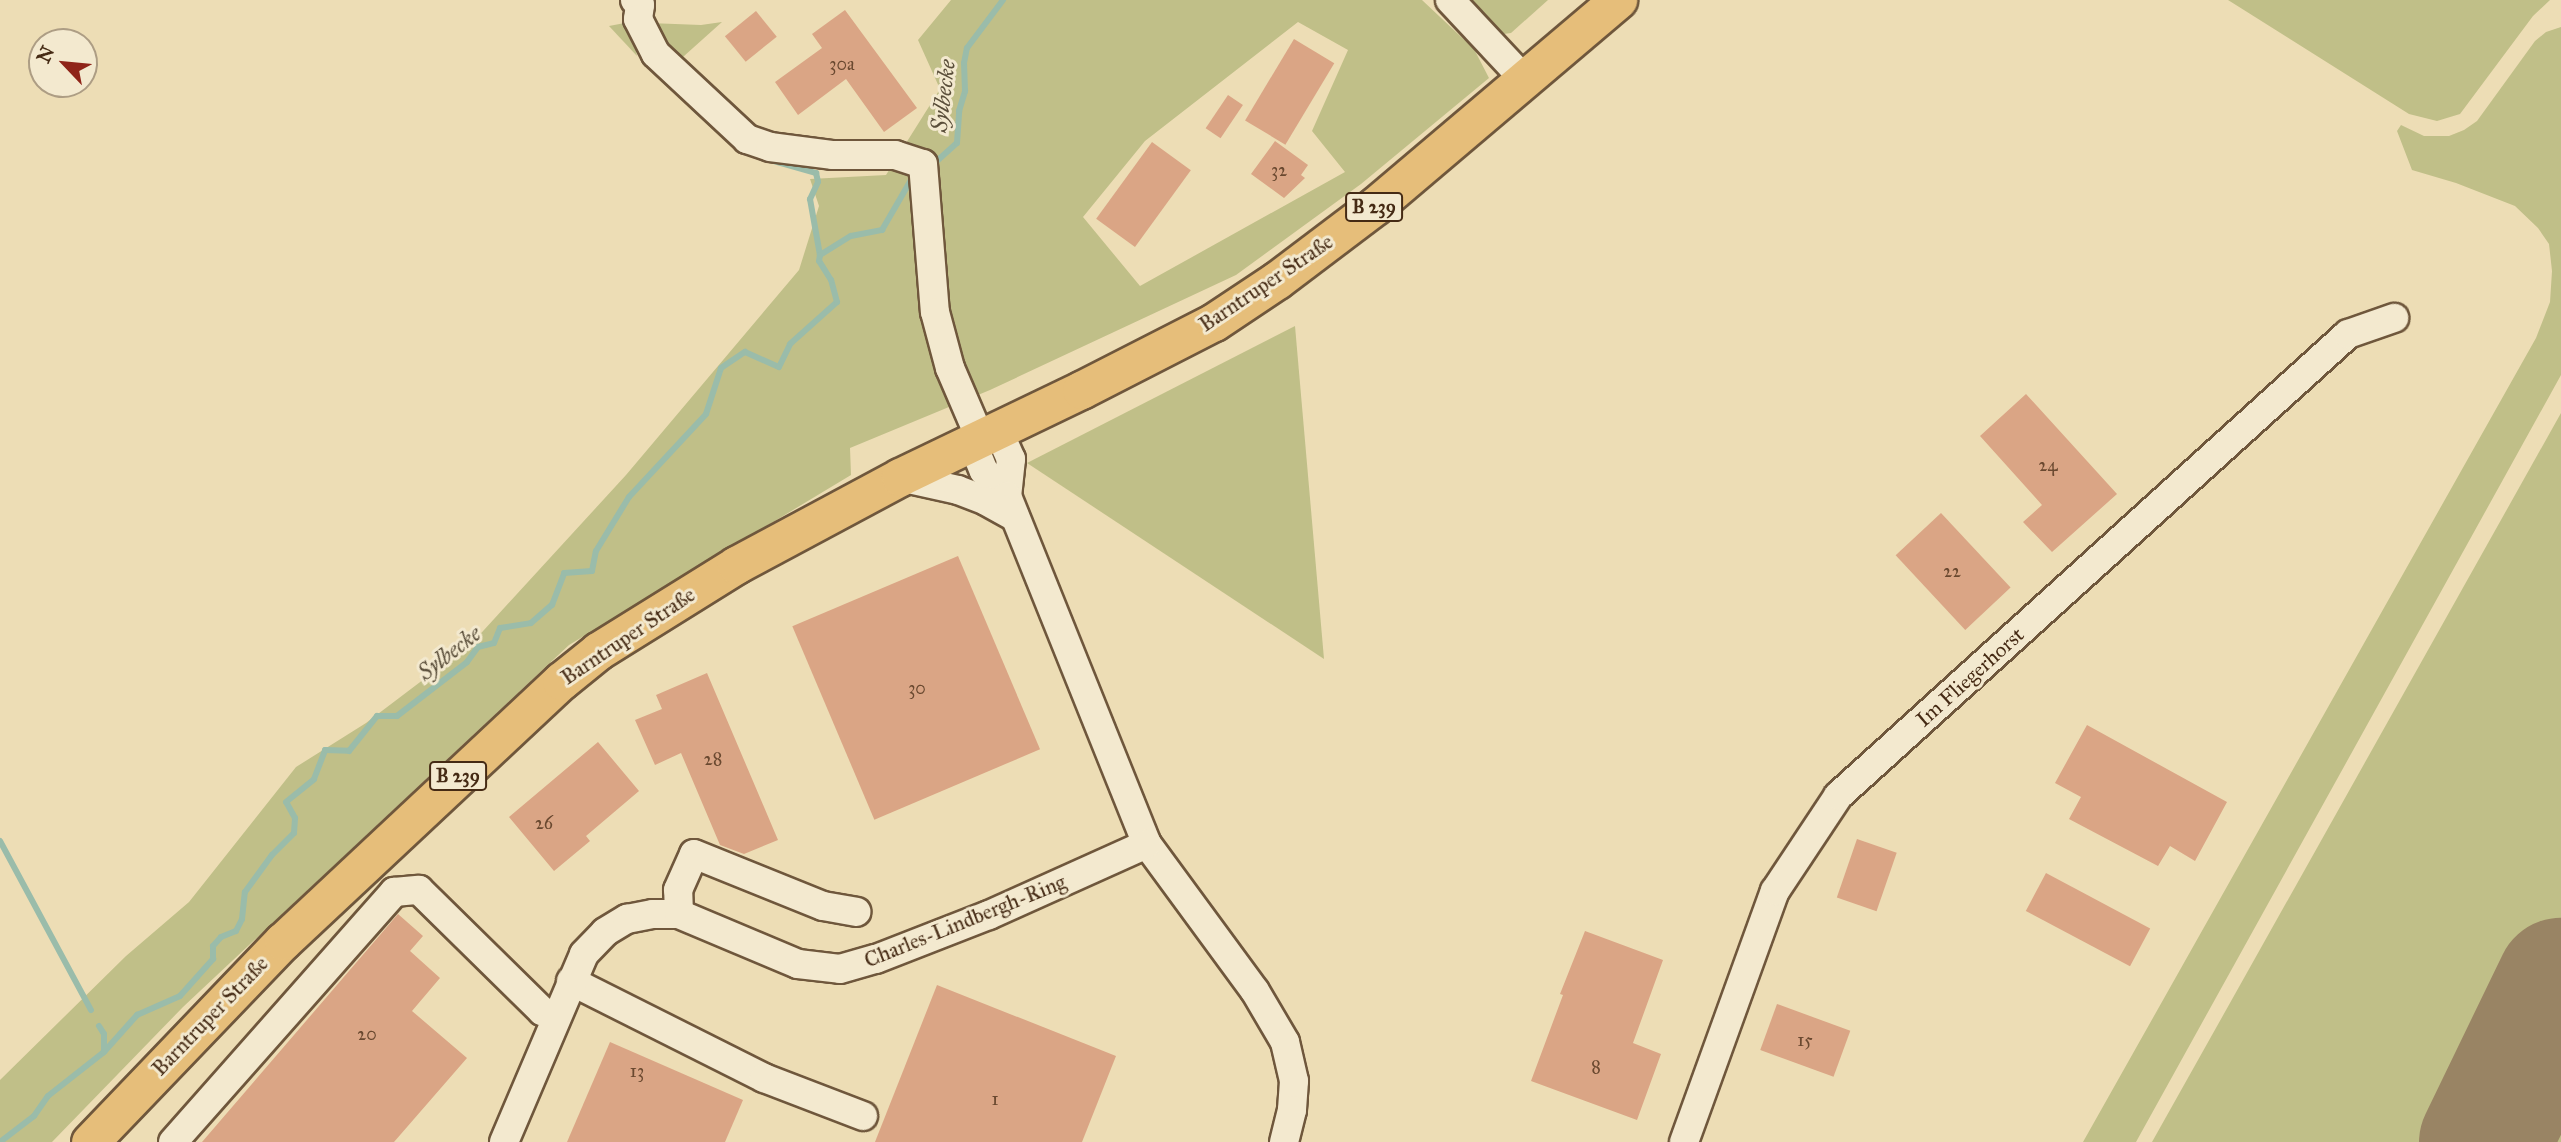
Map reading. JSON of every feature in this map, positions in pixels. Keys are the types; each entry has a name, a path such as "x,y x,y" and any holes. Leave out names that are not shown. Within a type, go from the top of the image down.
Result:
{"main road":[{"name":"Barntruper Straße","path":"90,1142 283,941 561,681 642,622 736,565 900,477 1214,322 1277,280 1375,206 1618,0"}],"street":[{"path":"635,0 640,5 638,19 656,54 747,139 770,147 833,155 895,155 923,164 926,171 935,312 950,368 983,437 1011,459 1011,506 1147,844 1255,991 1285,1042 1294,1081 1292,1110 1284,1142"},
{"path":"1450,0 1523,78"},
{"name":"Im Fliegerhorst","path":"1684,1142 1775,891 1838,796 2348,334 2394,318"},
{"path":"900,477 1011,506"},
{"name":"Charles-Lindbergh-Ring","path":"504,1142 555,1016 584,954 606,932 627,919 653,914 679,914 798,964 840,969 876,959 989,915 1147,844"},
{"path":"679,914 678,890 694,854 823,906 856,912"},
{"path":"173,1142 394,892 419,890 542,1011 555,1016"},
{"path":"571,981 764,1078 863,1116"}],"shaded area":[{"path":"951,0 1422,0 1474,49 1489,78 1361,184 1236,275 990,390 850,448 851,475 569,645 183,1007 52,1142 0,1142 0,1080 126,956 189,902 296,767 366,723 473,642 626,475 799,270 819,206 810,179 886,175 940,89 918,40","holes":["1298,22 1348,50 1312,131 1345,172 1140,286 1083,217 1145,141"]},
{"path":"1457,0 1548,0 1511,33 1496,35"},
{"path":"2228,0 2550,0 2533,16 2460,114 2437,121 2409,114"},
{"path":"630,22 637,56 609,26"},
{"path":"722,22 674,65 649,23 701,25"},
{"path":"2561,27 2561,375 2136,1142 2083,1142 2536,338 2550,302 2552,271 2549,244 2538,228 2515,206 2456,183 2412,170 2397,131 2401,125 2424,136 2449,136 2464,130 2477,121 2535,41 2546,32"},
{"path":"1295,326 1324,659 1027,463"},
{"path":"2561,413 2561,942 2494,1081 2476,1073 2444,1142 2152,1142"},
{"path":"2561,1001 2561,1142 2508,1142 2529,1098 2517,1090"}],"building":[{"path":"845,10 917,108 884,132 846,79 798,115 775,82 822,48 812,34"},
{"path":"756,11 777,37 746,62 725,36"},
{"path":"1294,39 1334,63 1285,145 1245,120"},
{"path":"1228,95 1243,105 1221,138 1206,128"},
{"path":"1275,141 1308,165 1301,175 1305,178 1284,198 1251,174"},
{"path":"1152,142 1191,170 1135,247 1096,219"},
{"path":"2026,394 2117,494 2052,552 2023,522 2042,505 1980,436"},
{"path":"1941,513 2011,588 1965,630 1896,555"},
{"path":"958,556 1040,749 874,820 792,626"},
{"path":"707,673 778,840 744,854 720,845 681,753 655,765 635,720 662,709 656,695"},
{"path":"2087,725 2227,802 2195,861 2170,846 2158,866 2069,819 2081,797 2055,783"},
{"path":"598,742 639,791 586,836 590,841 554,871 509,817"},
{"path":"1857,839 1897,853 1877,911 1837,898"},
{"path":"2046,873 2150,928 2130,966 2026,911"},
{"path":"398,914 423,936 410,951 440,978 412,1011 467,1058 394,1142 202,1142"},
{"path":"1585,931 1663,960 1633,1043 1661,1054 1637,1120 1531,1081 1563,995 1560,994"},
{"path":"937,985 1116,1056 1082,1142 875,1142"},
{"path":"1777,1004 1850,1031 1834,1077 1760,1050"},
{"path":"610,1042 743,1100 725,1142 567,1142"}],"waterway":[{"name":"Sylbecke","path":"938,160 957,143 959,111 965,91 964,63 967,48 1003,0"},
{"path":"625,23 641,52"},
{"path":"694,108 732,143"},
{"path":"774,161 816,173 818,182 810,199 820,255"},
{"name":"Sylbecke","path":"0,1142 34,1116 48,1096 104,1052 137,1015 180,996 213,959 213,946 221,937 236,931 242,919 245,892 272,855 294,833 295,818 286,802 314,779 325,750 349,751 377,716 397,716 467,662 478,647 494,643 500,628 531,623 552,605 564,573 592,571 596,551 629,497 706,414 721,368 745,352 779,367 790,344 837,302 831,280 819,261 820,255 851,236 882,230 911,180"},
{"path":"0,841 91,1010"},
{"path":"99,1026 104,1034 104,1051"}],"runway":[{"path":"2484,1142 2561,983"}]}
